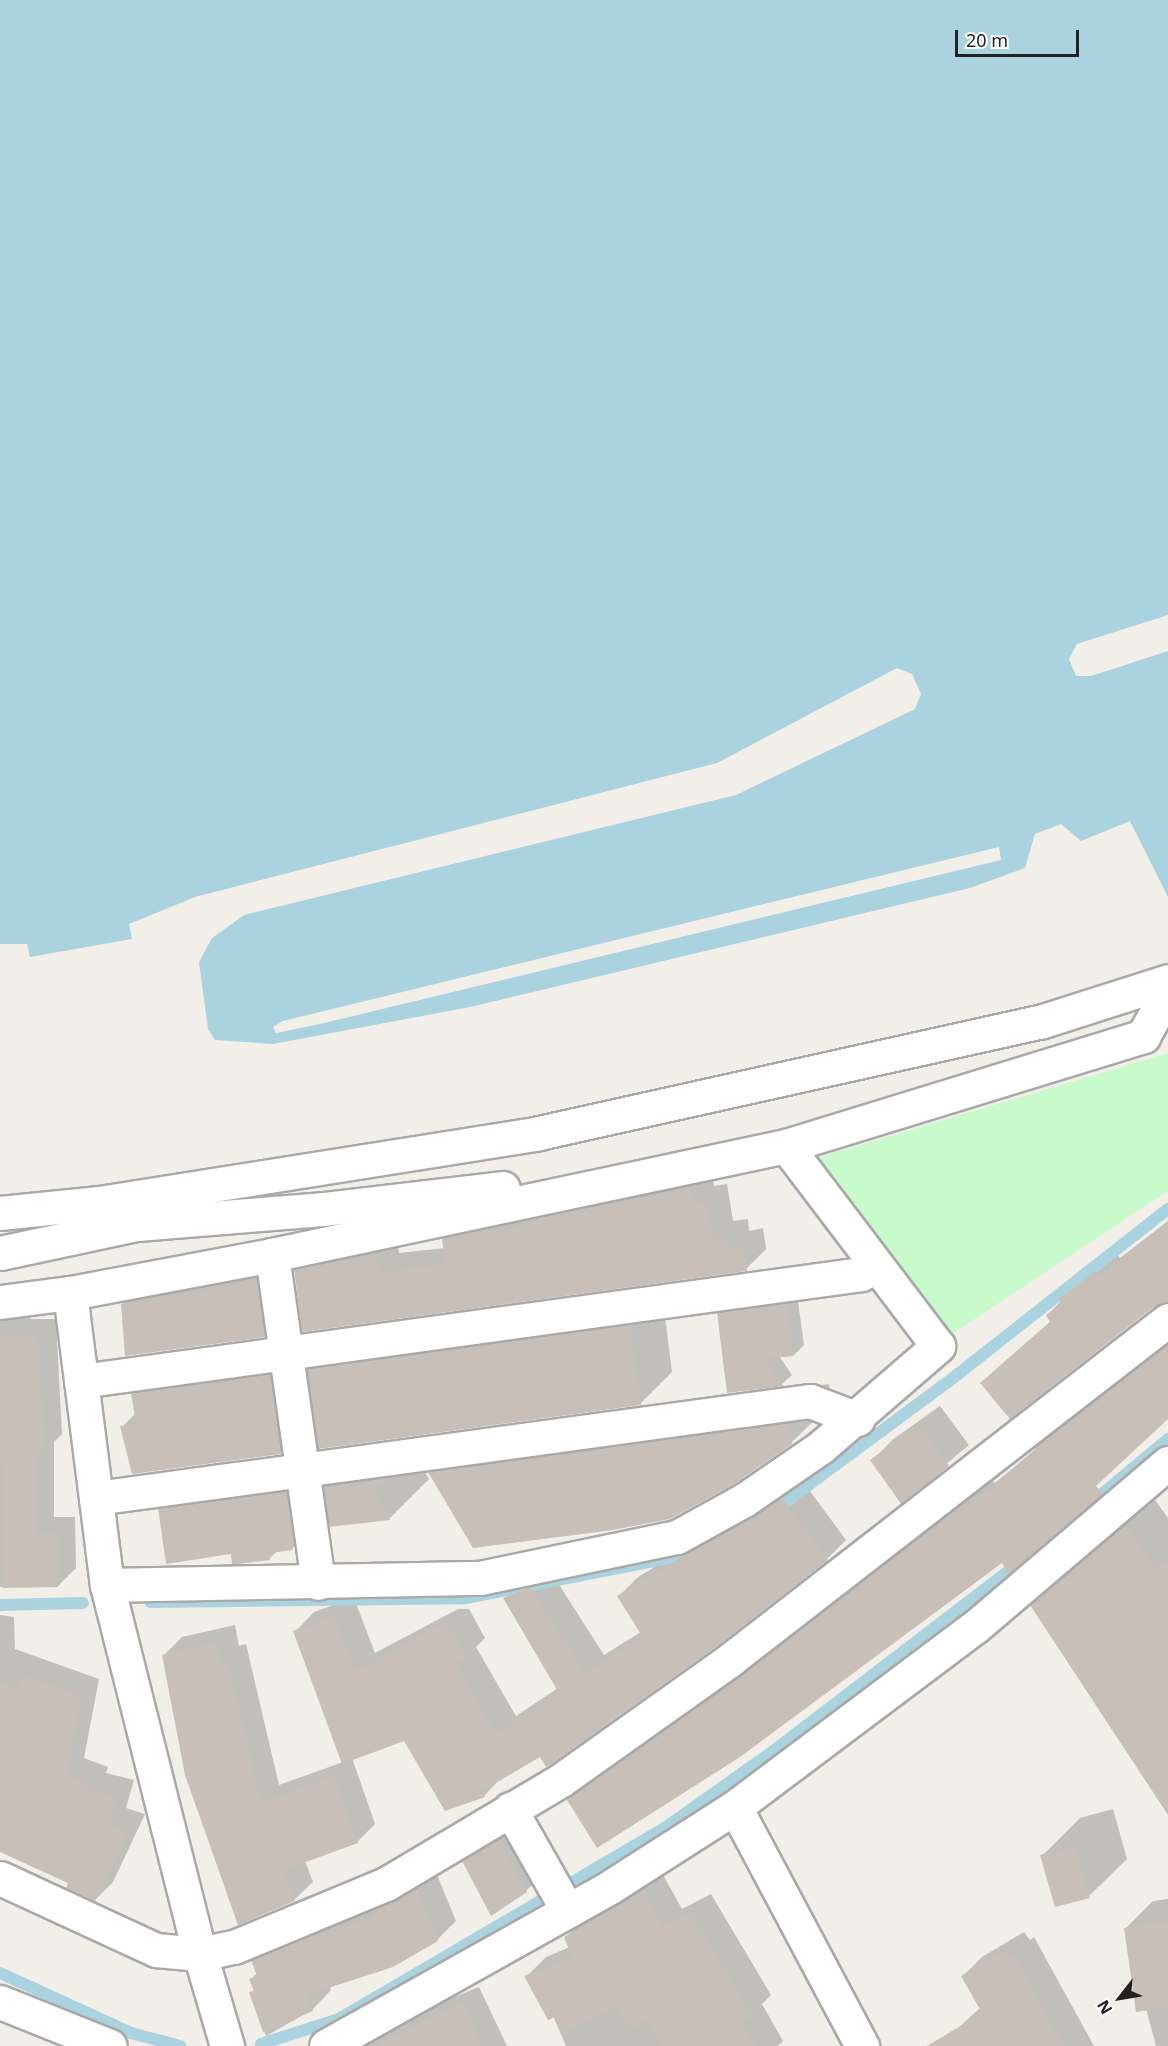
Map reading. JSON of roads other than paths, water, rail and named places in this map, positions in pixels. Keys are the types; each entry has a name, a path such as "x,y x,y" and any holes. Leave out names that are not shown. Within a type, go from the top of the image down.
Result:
{"street":[{"path":"0,1253 100,1217 539,1133 1043,1021 1168,981"},
{"path":"0,1302 70,1293 272,1255 786,1146 1143,1036 1168,992"},
{"path":"107,1585 318,1583 480,1578 677,1537 744,1500 858,1419 938,1346 786,1146"},
{"path":"0,1214 100,1217 527,1185 576,1192"},
{"path":"272,1255 318,1583"},
{"path":"81,1381 861,1274 876,1265"},
{"path":"70,1293 107,1585 200,1954 227,2046"},
{"path":"0,1878 156,1950 200,1954 234,1947 386,1884 561,1780 731,1659 1168,1320"},
{"path":"96,1498 810,1401 858,1419"},
{"path":"326,2046 560,1897 735,1807 975,1627 1168,1463"},
{"path":"735,1807 862,2046"},
{"path":"510,1809 560,1897"},
{"path":"0,2002 110,2046"}],"water":[{"path":"0,0 1168,0 1168,615 1077,644 1069,659 1076,676 1091,676 1168,651 1168,897 1130,821 1081,841 1061,824 1035,834 1025,868 970,888 470,1007 273,1044 215,1040 208,1029 199,962 212,938 244,915 736,795 915,709 921,694 912,674 897,668 717,763 195,897 129,924 132,939 30,957 27,944 0,944","holes":["999,847 1001,860 320,1024 276,1033 273,1027 283,1021"]}],"waterway":[{"path":"772,1512 953,1378 1168,1209"},
{"path":"1090,1504 1168,1439"},
{"path":"150,1602 466,1598 686,1555 698,1549"},
{"path":"261,2044 339,2019 665,1828 772,1752 1019,1563"},
{"path":"0,1605 83,1603"},
{"path":"0,1973 131,2033 180,2046"}]}
